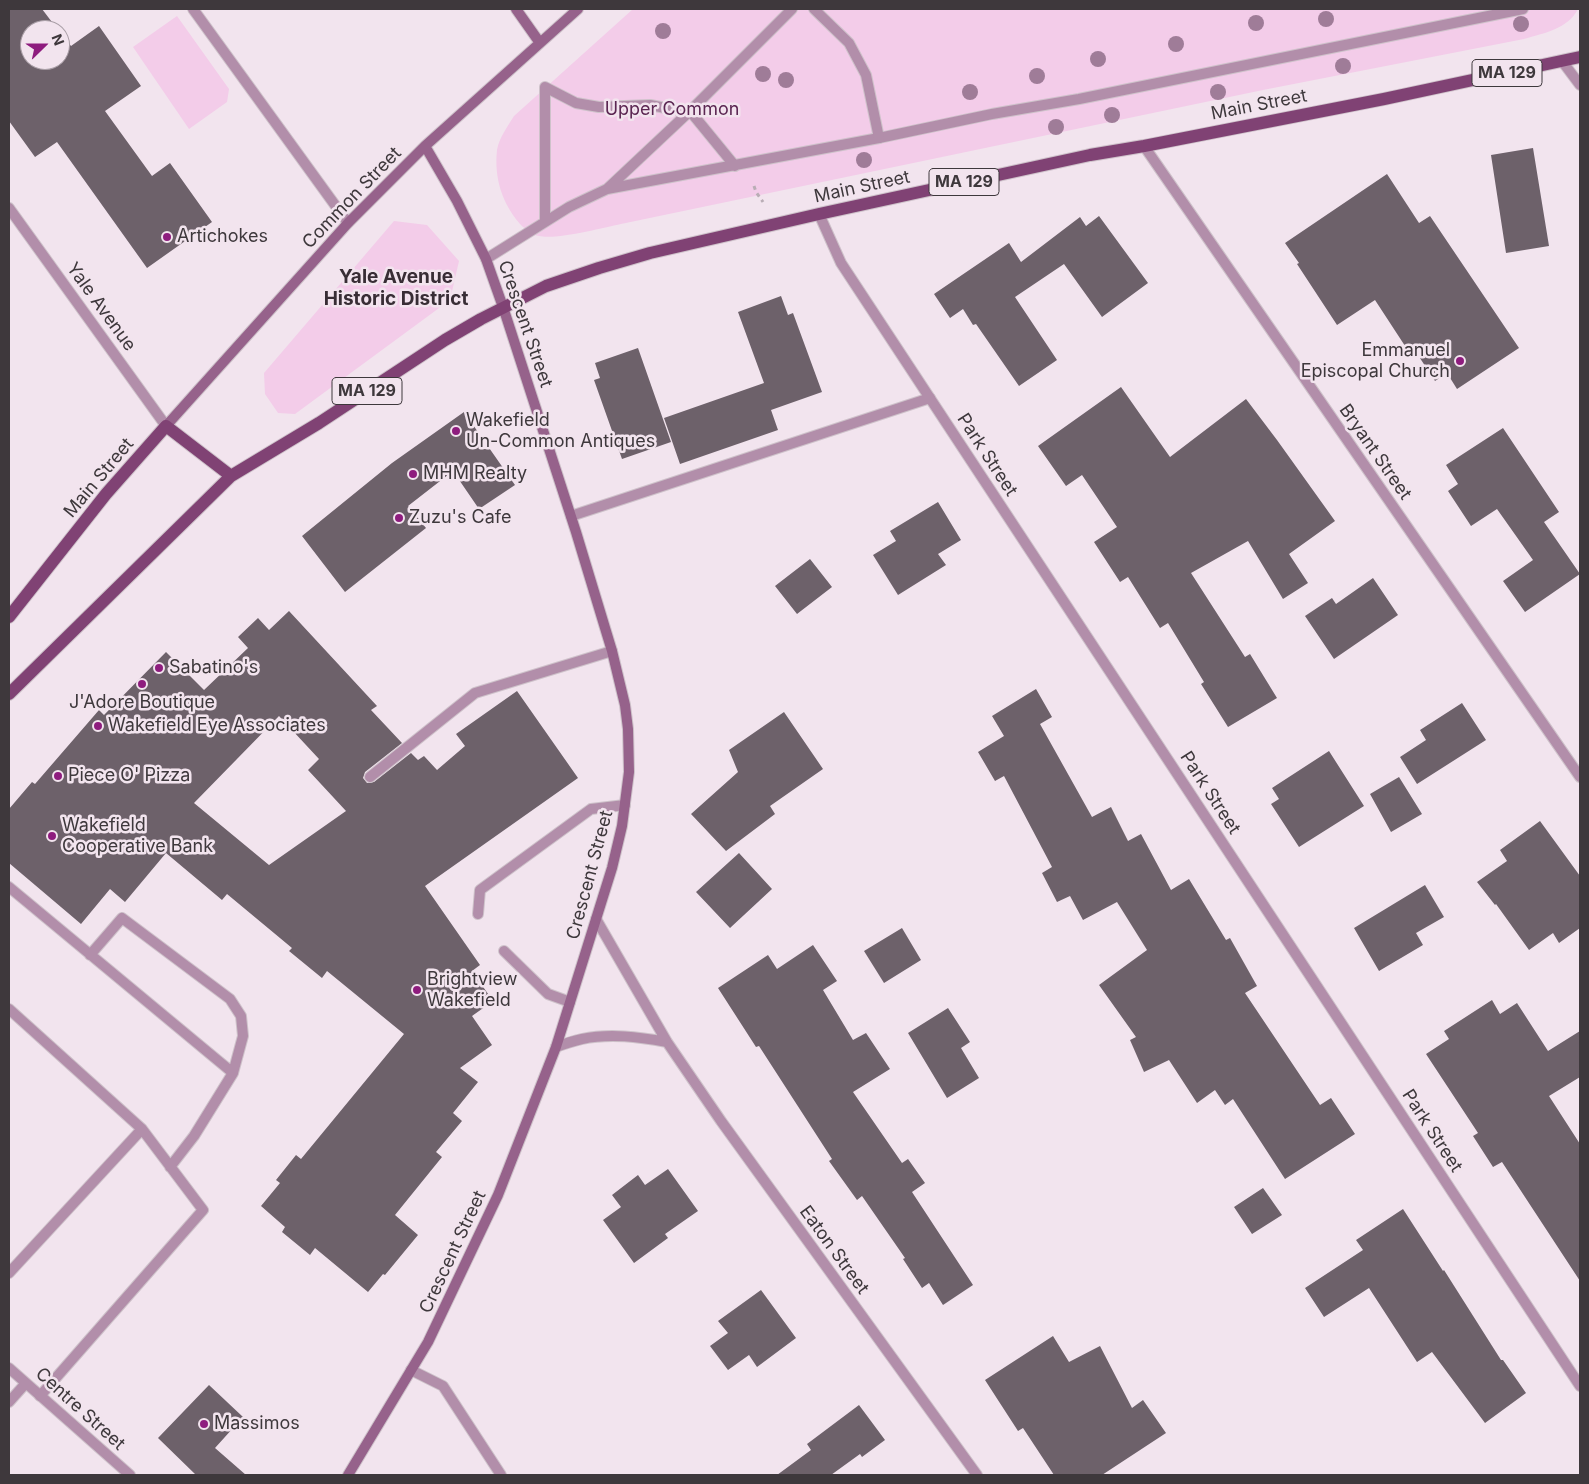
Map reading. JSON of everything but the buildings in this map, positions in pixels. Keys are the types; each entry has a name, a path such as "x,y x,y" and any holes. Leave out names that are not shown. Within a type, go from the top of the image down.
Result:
{"main road":[{"path":"516,9 540,42"},
{"name":"Common Street","path":"166,426 348,223 425,146 578,9"},
{"name":"Main Street","path":"9,694 231,476 320,423 445,340 546,286 599,268 667,249 819,214 1090,155 1384,99 1580,57"},
{"name":"Crescent Street","path":"348,1475 428,1342 498,1196 556,1046 596,919 618,844 626,805 629,772 628,729 625,705 612,651 504,307 486,258 457,201 425,146"},
{"path":"166,426 231,476"},
{"name":"Main Street","path":"9,617 106,494 166,426"}],"street":[{"path":"193,9 348,223"},
{"path":"607,189 690,111 792,9"},
{"path":"814,9 849,43 866,75 879,138"},
{"path":"486,258 569,208 607,189 1088,97 1523,9"},
{"path":"1562,61 1580,85"},
{"path":"545,222 545,87 576,103 599,107 650,105 690,111 735,166"},
{"name":"Bryant Street","path":"1144,146 1580,777"},
{"name":"Yale Avenue","path":"9,208 166,426"},
{"name":"Park Street","path":"819,214 841,263 1580,1386"},
{"path":"571,516 930,398"},
{"path":"370,777 475,693 612,651"},
{"path":"478,914 480,890 591,810 626,805"},
{"path":"9,887 233,1073"},
{"path":"90,955 122,918 230,1000 241,1016 243,1036 233,1073 194,1136 170,1167"},
{"name":"Eaton Street","path":"596,919 667,1042 721,1121 977,1475"},
{"path":"504,951 548,994 570,1002"},
{"path":"9,1009 142,1129 203,1210 40,1396"},
{"path":"556,1046 582,1039 610,1036 639,1037 667,1042"},
{"path":"9,1273 142,1129"},
{"name":"Centre Street","path":"9,1368 130,1475"},
{"path":"411,1370 443,1386 501,1475"},
{"path":"9,1402 26,1382"}],"path":[{"path":"748,163 756,192 777,224"}],"green space":[{"name":"Upper Common","path":"633,9 1578,9 1574,16 1562,26 1524,39 1263,90 579,233 547,237 529,232 508,208 498,180 497,150 504,132 514,116"},
{"path":"177,16 229,89 227,102 189,129 133,47"},
{"path":"394,221 427,225 459,261 450,300 295,414 278,413 265,394 264,373"}],"place":[{"name":"Artichokes","path":"167,237"},
{"name":"Emmanuel Episcopal Church","path":"1460,361"},
{"name":"Wakefield Un-Common Antiques","path":"456,431"},
{"name":"MHM Realty","path":"413,474"},
{"name":"Zuzu's Cafe","path":"399,518"},
{"name":"Sabatino's","path":"159,668"},
{"name":"J'Adore Boutique","path":"142,684"},
{"name":"Wakefield Eye Associates","path":"98,726"},
{"name":"Piece O' Pizza","path":"58,776"},
{"name":"Wakefield Cooperative Bank","path":"52,836"},
{"name":"Brightview Wakefield","path":"417,990"},
{"name":"Massimos","path":"204,1424"}],"district":[{"name":"Yale Avenue Historic District","path":"396,288"}]}
